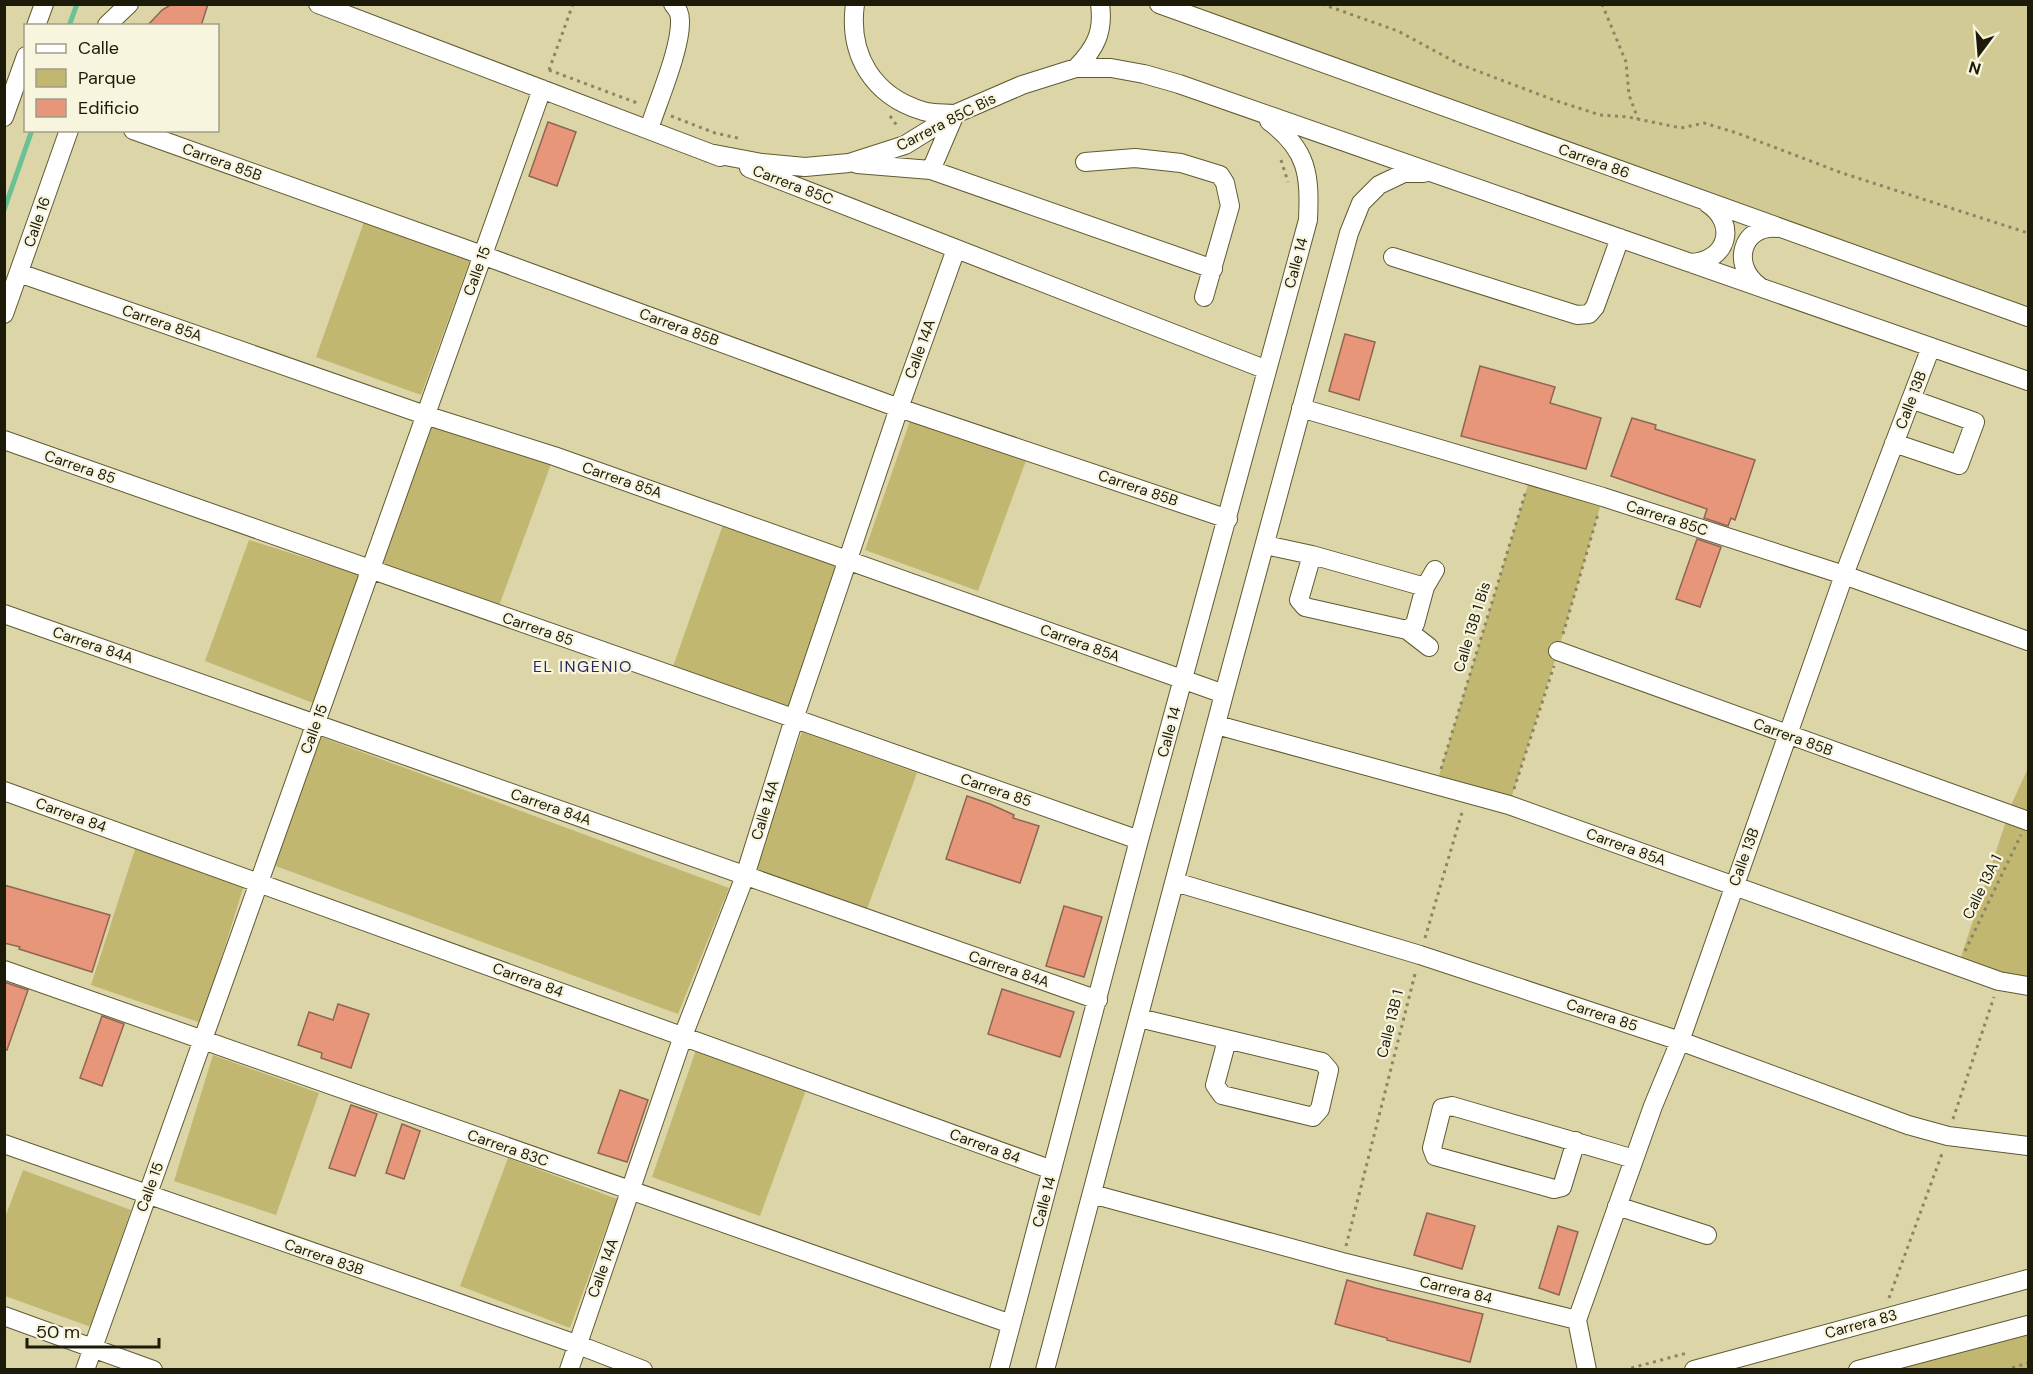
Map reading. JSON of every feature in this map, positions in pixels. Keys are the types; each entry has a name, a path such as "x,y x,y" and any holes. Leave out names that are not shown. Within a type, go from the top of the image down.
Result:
{"street":[{"path":"37,24 44,4"},
{"path":"107,24 114,4"},
{"path":"108,24 129,4"},
{"name":"Carrera 85C","path":"318,4 342,9 542,89 1267,370"},
{"path":"649,129 675,50 681,22 679,11 673,4"},
{"path":"855,4 852,23 858,53 873,80 896,100 924,112 955,114 932,170"},
{"path":"1076,68 1090,54 1099,36 1102,16 1100,4"},
{"name":"Carrera 86","path":"1159,4 2028,317"},
{"path":"4,117 8,95 24,60"},
{"name":"Carrera 85C Bis","path":"709,153 762,163 805,167 849,163 906,145 955,114 1022,85 1076,68 1122,70 1144,74 1257,111"},
{"name":"Calle 15","path":"85,1370 542,89"},
{"path":"1257,111 2028,381"},
{"name":"Calle 14","path":"999,1370 1139,840 1308,220 1309,185 1302,160 1286,134 1257,111"},
{"name":"Calle 16","path":"4,314 68,132"},
{"name":"Carrera 85B","path":"139,132 899,408 1228,519"},
{"path":"1085,162 1135,158 1181,163 1220,175 1225,183 1230,206 1204,297"},
{"path":"849,163 932,170 1213,269"},
{"path":"1045,1370 1348,233 1361,203 1379,185 1404,173 1434,173"},
{"path":"1691,263 1703,262 1713,257 1721,249 1725,238 1722,216 1715,207 1705,201"},
{"path":"1761,287 1750,279 1743,268 1742,255 1747,242 1756,232 1768,227 1782,228"},
{"path":"1393,257 1577,315 1589,314 1595,307 1620,238"},
{"name":"Calle 14A","path":"569,1370 683,1036 745,876 794,719 899,408 956,249"},
{"name":"Carrera 85A","path":"19,273 426,415 554,456 1224,694"},
{"name":"Calle 13B","path":"1577,1320 1634,1159 1680,1041 1844,575 1931,347"},
{"path":"1894,443 1959,465 1976,422 1911,399"},
{"name":"Carrera 85C","path":"1301,408 1531,475 1844,575 2028,641"},
{"name":"Carrera 85","path":"4,440 1139,840"},
{"path":"1265,545 1312,555 1425,587"},
{"path":"1312,555 1299,600 1305,607 1407,630 1429,647"},
{"path":"1407,630 1415,624 1425,587 1435,570"},
{"name":"Carrera 84A","path":"4,614 1098,1000"},
{"name":"Carrera 85B","path":"1558,651 2028,820"},
{"name":"Carrera 85A","path":"1217,725 1509,805 1999,981 2028,986"},
{"name":"Carrera 84","path":"4,791 1053,1170"},
{"name":"Carrera 85","path":"1175,882 1420,955 1680,1041 1908,1125 1948,1136 2028,1146"},
{"name":"Carrera 83C","path":"4,970 1011,1324"},
{"path":"1138,1018 1322,1062 1329,1070 1320,1109 1313,1117 1222,1095 1215,1085 1227,1040"},
{"path":"1576,1141 1562,1187 1554,1189 1435,1156 1432,1148 1442,1108 1452,1106 1576,1141 1634,1159"},
{"name":"Carrera 83B","path":"4,1144 576,1344 644,1370"},
{"name":"Carrera 84","path":"1092,1194 1342,1262 1577,1320"},
{"path":"1617,1206 1707,1235"},
{"name":"Carrera 83","path":"1694,1370 2028,1278"},
{"path":"4,1316 153,1370"},
{"path":"1858,1370 2020,1327 2016,1322 2028,1318"},
{"path":"1577,1320 1587,1370"}],"path":[{"path":"542,89 573,4"},
{"path":"1322,4 1398,31 1459,64 1508,84 1600,115 1639,119 1681,128 1704,123 1737,133 1842,174 2028,233"},
{"path":"1602,4 1626,62 1629,94 1639,119"},
{"path":"549,70 715,133 744,140"},
{"path":"886,111 899,126 893,129"},
{"path":"1280,157 1290,189"},
{"name":"Calle 13B 1 Bis","path":"1437,785 1531,475"},
{"name":"Calle 13B 1","path":"1342,1262 1420,955 1468,793"},
{"name":"Calle 13A 1","path":"1958,966 2028,820"},
{"path":"2005,1370 2028,1363"}],"shaded area":[{"path":"1159,5 2028,5 2028,317"}],"green space":[{"path":"364,222 470,260 421,395 316,357"},
{"path":"425,415 554,456 496,614 371,569"},
{"path":"912,415 1027,458 978,591 865,550"},
{"path":"1531,475 1603,497 1558,651 1509,805 1436,785"},
{"path":"726,516 849,560 794,719 670,675"},
{"path":"249,540 360,575 313,703 205,661"},
{"path":"802,732 917,773 867,909 752,868"},
{"path":"316,735 729,888 678,1014 273,865"},
{"path":"2028,768 2028,986 1958,966 2012,803"},
{"path":"137,843 245,882 201,1023 91,985"},
{"path":"697,1047 806,1090 760,1216 652,1177"},
{"path":"213,1055 319,1093 276,1215 174,1181"},
{"path":"508,1158 617,1199 570,1328 460,1286"},
{"path":"23,1170 131,1210 91,1327 5,1296 4,1220"},
{"path":"2028,1325 2028,1369 1858,1370"}],"building":[{"path":"172,4 208,4 202,24 149,24 162,10"},
{"path":"548,122 576,132 557,186 529,176"},
{"path":"1345,334 1375,342 1359,400 1329,391"},
{"path":"1480,366 1555,387 1550,403 1601,418 1586,469 1461,436"},
{"path":"1632,418 1656,425 1655,429 1755,460 1735,520 1731,518 1728,526 1704,518 1707,509 1611,476"},
{"path":"1697,539 1721,547 1700,607 1676,599"},
{"path":"967,796 1014,815 1013,818 1039,826 1020,883 946,859"},
{"path":"4,885 110,915 92,972 4,943"},
{"path":"1064,906 1102,917 1084,977 1046,966"},
{"path":"4,982 28,990 7,1050 4,1050"},
{"path":"1002,989 1074,1012 1060,1057 988,1034"},
{"path":"338,1004 369,1014 351,1068 321,1058 322,1053 298,1045 309,1012 333,1020"},
{"path":"102,1016 124,1024 102,1086 80,1078"},
{"path":"620,1090 648,1100 627,1162 598,1153"},
{"path":"351,1105 377,1114 355,1176 329,1168"},
{"path":"402,1124 420,1131 404,1179 386,1173"},
{"path":"1427,1213 1475,1226 1462,1269 1414,1255"},
{"path":"1558,1226 1578,1232 1559,1295 1539,1288"},
{"path":"1347,1280 1483,1314 1470,1362 1335,1324"}],"waterway":[{"path":"70,24 77,4"},
{"path":"4,210 31,132"}],"district":[{"name":"EL INGENIO","path":"583,666"}]}
